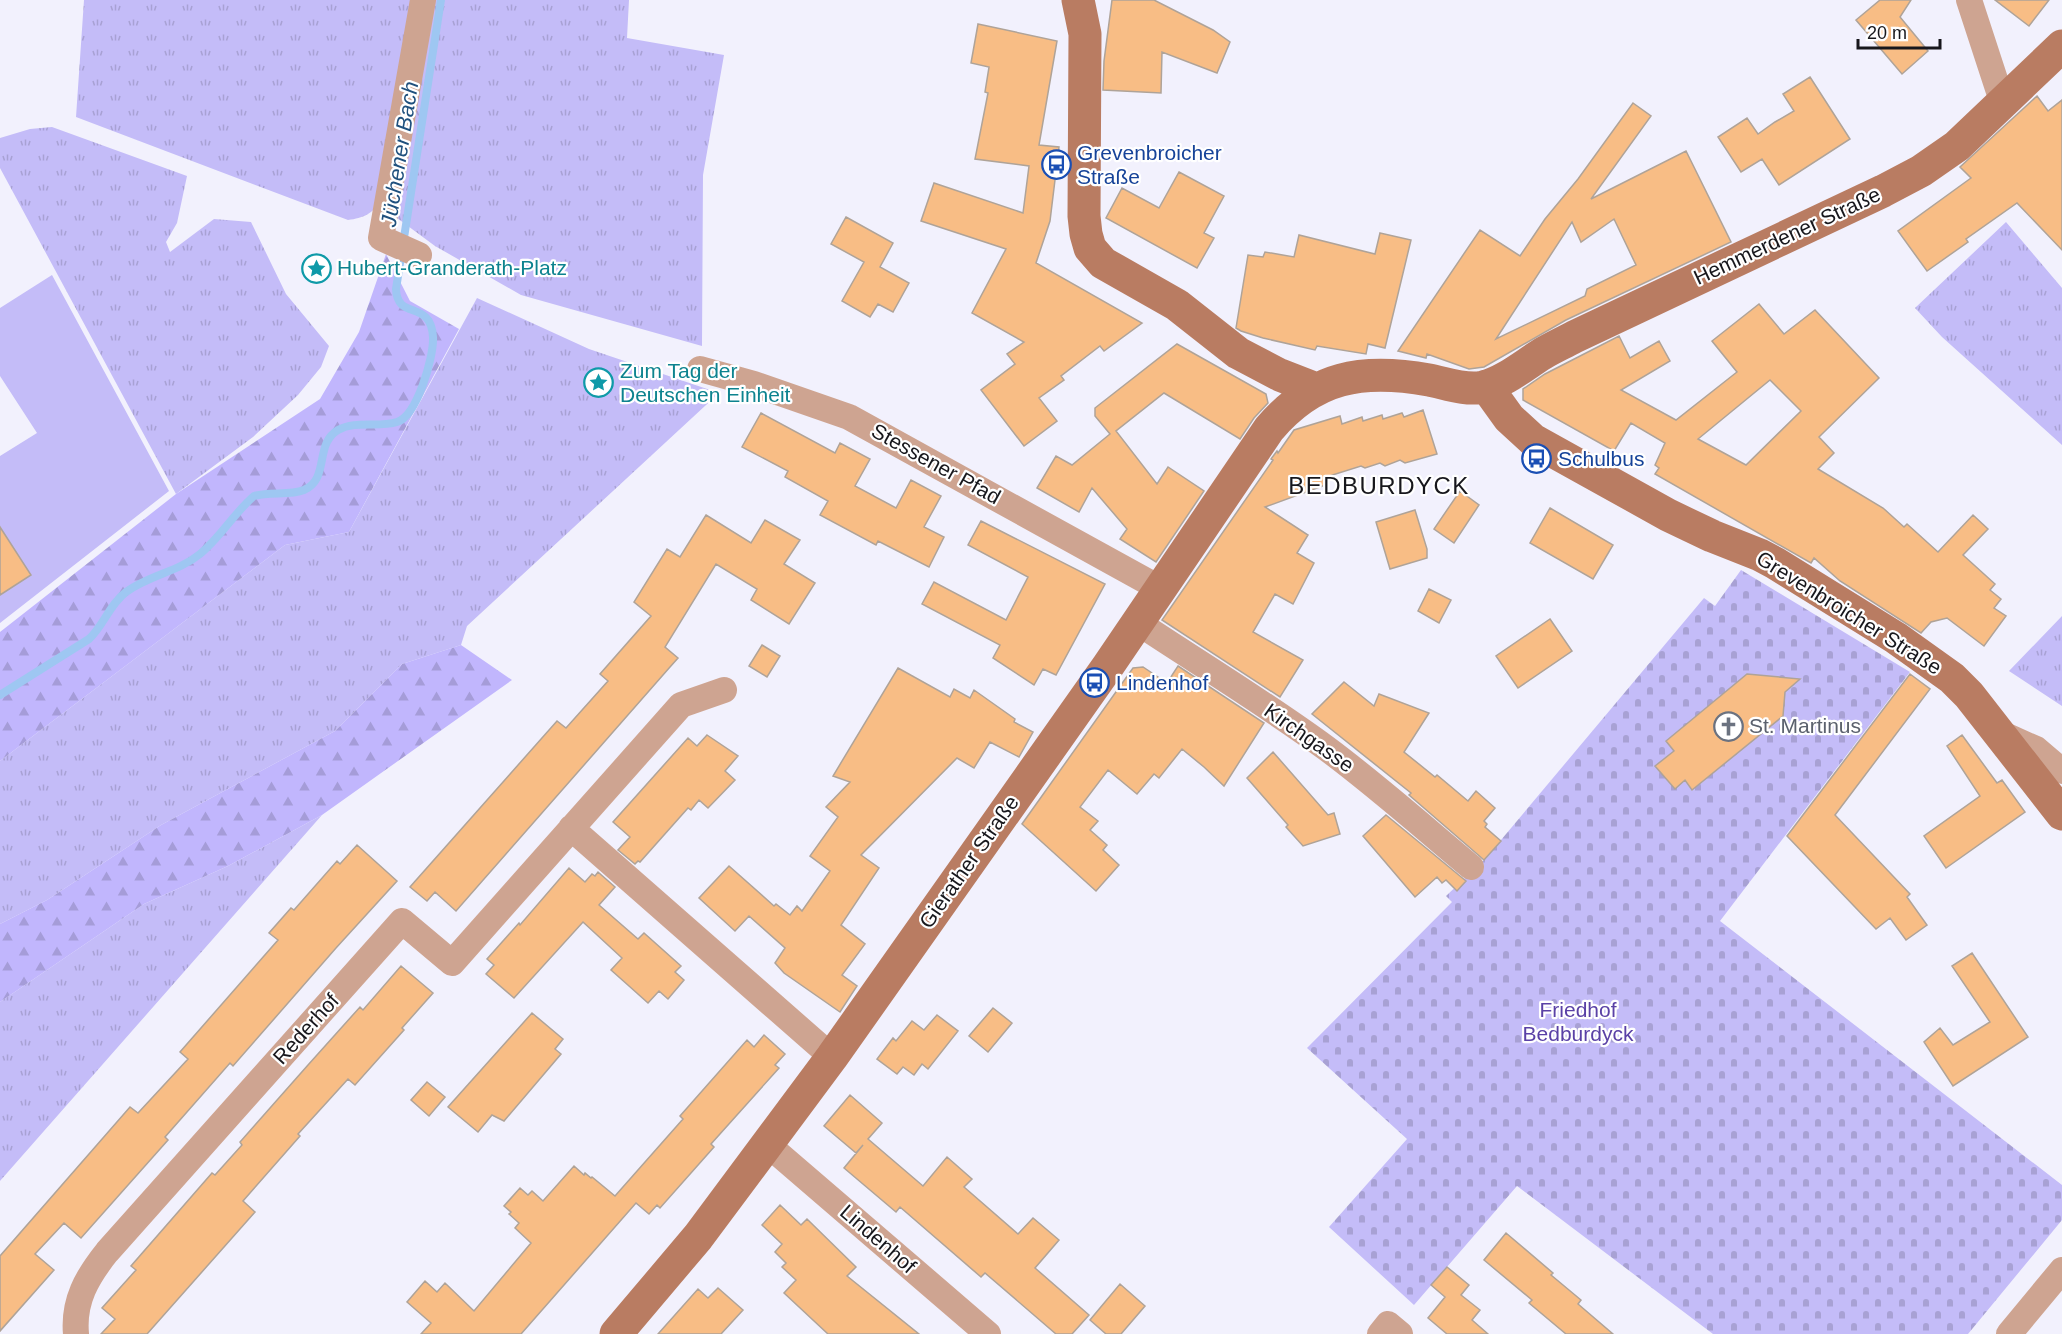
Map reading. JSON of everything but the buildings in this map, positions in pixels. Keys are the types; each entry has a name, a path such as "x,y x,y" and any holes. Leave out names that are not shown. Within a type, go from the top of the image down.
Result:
{"main road":[{"path":"1078,0 1085,34 1084,216 1090,248 1103,263 1177,305 1239,353 1280,375 1316,389 1341,379 1364,376 1414,378 1468,388 1486,386"},
{"name":"Hemmerdener Straße","path":"1486,386 1509,375 1550,349 1904,180 1957,146 2062,46"},
{"name":"Grevenbroicher Straße","path":"1486,386 1509,418 1533,440 1668,515 1775,563 1915,650 1960,686 2062,814"},
{"name":"Gierather Straße","path":"616,1334 698,1237 832,1057 1137,622 1269,429 1286,411 1316,389"}],"street":[{"path":"419,255 388,241 423,0"},
{"path":"1969,0 2003,104"},
{"name":"Stessener Pfad","path":"700,369 754,384 849,417 1160,588"},
{"name":"Kirchgasse","path":"1137,622 1328,749 1471,867"},
{"name":"Rederhof","path":"76,1334 76,1309 80,1295 87,1280 107,1252 402,921 452,963 681,705 724,690"},
{"path":"2000,734 2036,749 2062,771"},
{"path":"571,828 832,1057"},
{"name":"Lindenhof","path":"767,1144 988,1334"},
{"path":"2009,1334 2062,1270"}],"green space":[{"path":"84,0 413,0 382,201 367,215 348,220 76,117"},
{"path":"431,0 629,0 627,38 724,55 703,175 702,346 521,295 435,246 393,215"},
{"path":"52,127 187,176 177,223 166,242 170,252 214,219 251,222 286,294 329,346 321,367 298,395 253,437 176,494 0,168 0,138 30,129"},
{"path":"2006,222 2062,288 2062,445 1942,337 1915,308"},
{"path":"386,254 410,301 459,329 349,532 285,545 0,761 0,632 176,494 320,399 359,332"},
{"path":"52,275 169,491 0,623 0,456 37,433 0,376 0,308"},
{"path":"477,298 589,349 719,393 467,626 461,645 402,664 335,731 161,825 47,900 0,924 0,761 285,545 349,532"},
{"name":"Friedhof Bedburdyck","path":"1741,570 1910,672 1720,921 2062,1185 2062,1220 1968,1334 1713,1334 1517,1186 1414,1305 1329,1227 1407,1139 1307,1048 1452,902 1446,896 1485,859 1704,598 1715,606"},
{"path":"2062,616 2062,706 2009,671"},
{"path":"461,645 512,680 322,815 228,866 144,904 0,1002 0,924 47,900 161,825 335,731 402,664"},
{"path":"322,815 0,1181 0,1002 144,904 228,866"}],"waterway":[{"name":"Jüchener Bach","path":"0,695 89,639 115,603 126,592 200,554 254,496 298,492 312,485 320,470 326,444 338,430 352,425 397,422 411,409 423,385 431,358 433,337 427,318 402,305 396,289 441,0"}],"place":[{"name":"Grevenbroicher Straße","path":"1056,165"},
{"name":"Hubert-Granderath-Platz","path":"316,268"},
{"name":"Zum Tag der Deutschen Einheit","path":"599,383"},
{"name":"Schulbus","path":"1537,459"},
{"name":"Lindenhof","path":"1095,683"},
{"name":"St. Martinus","path":"1728,726"}],"district":[{"name":"BEDBURDYCK","path":"1379,486"}]}
